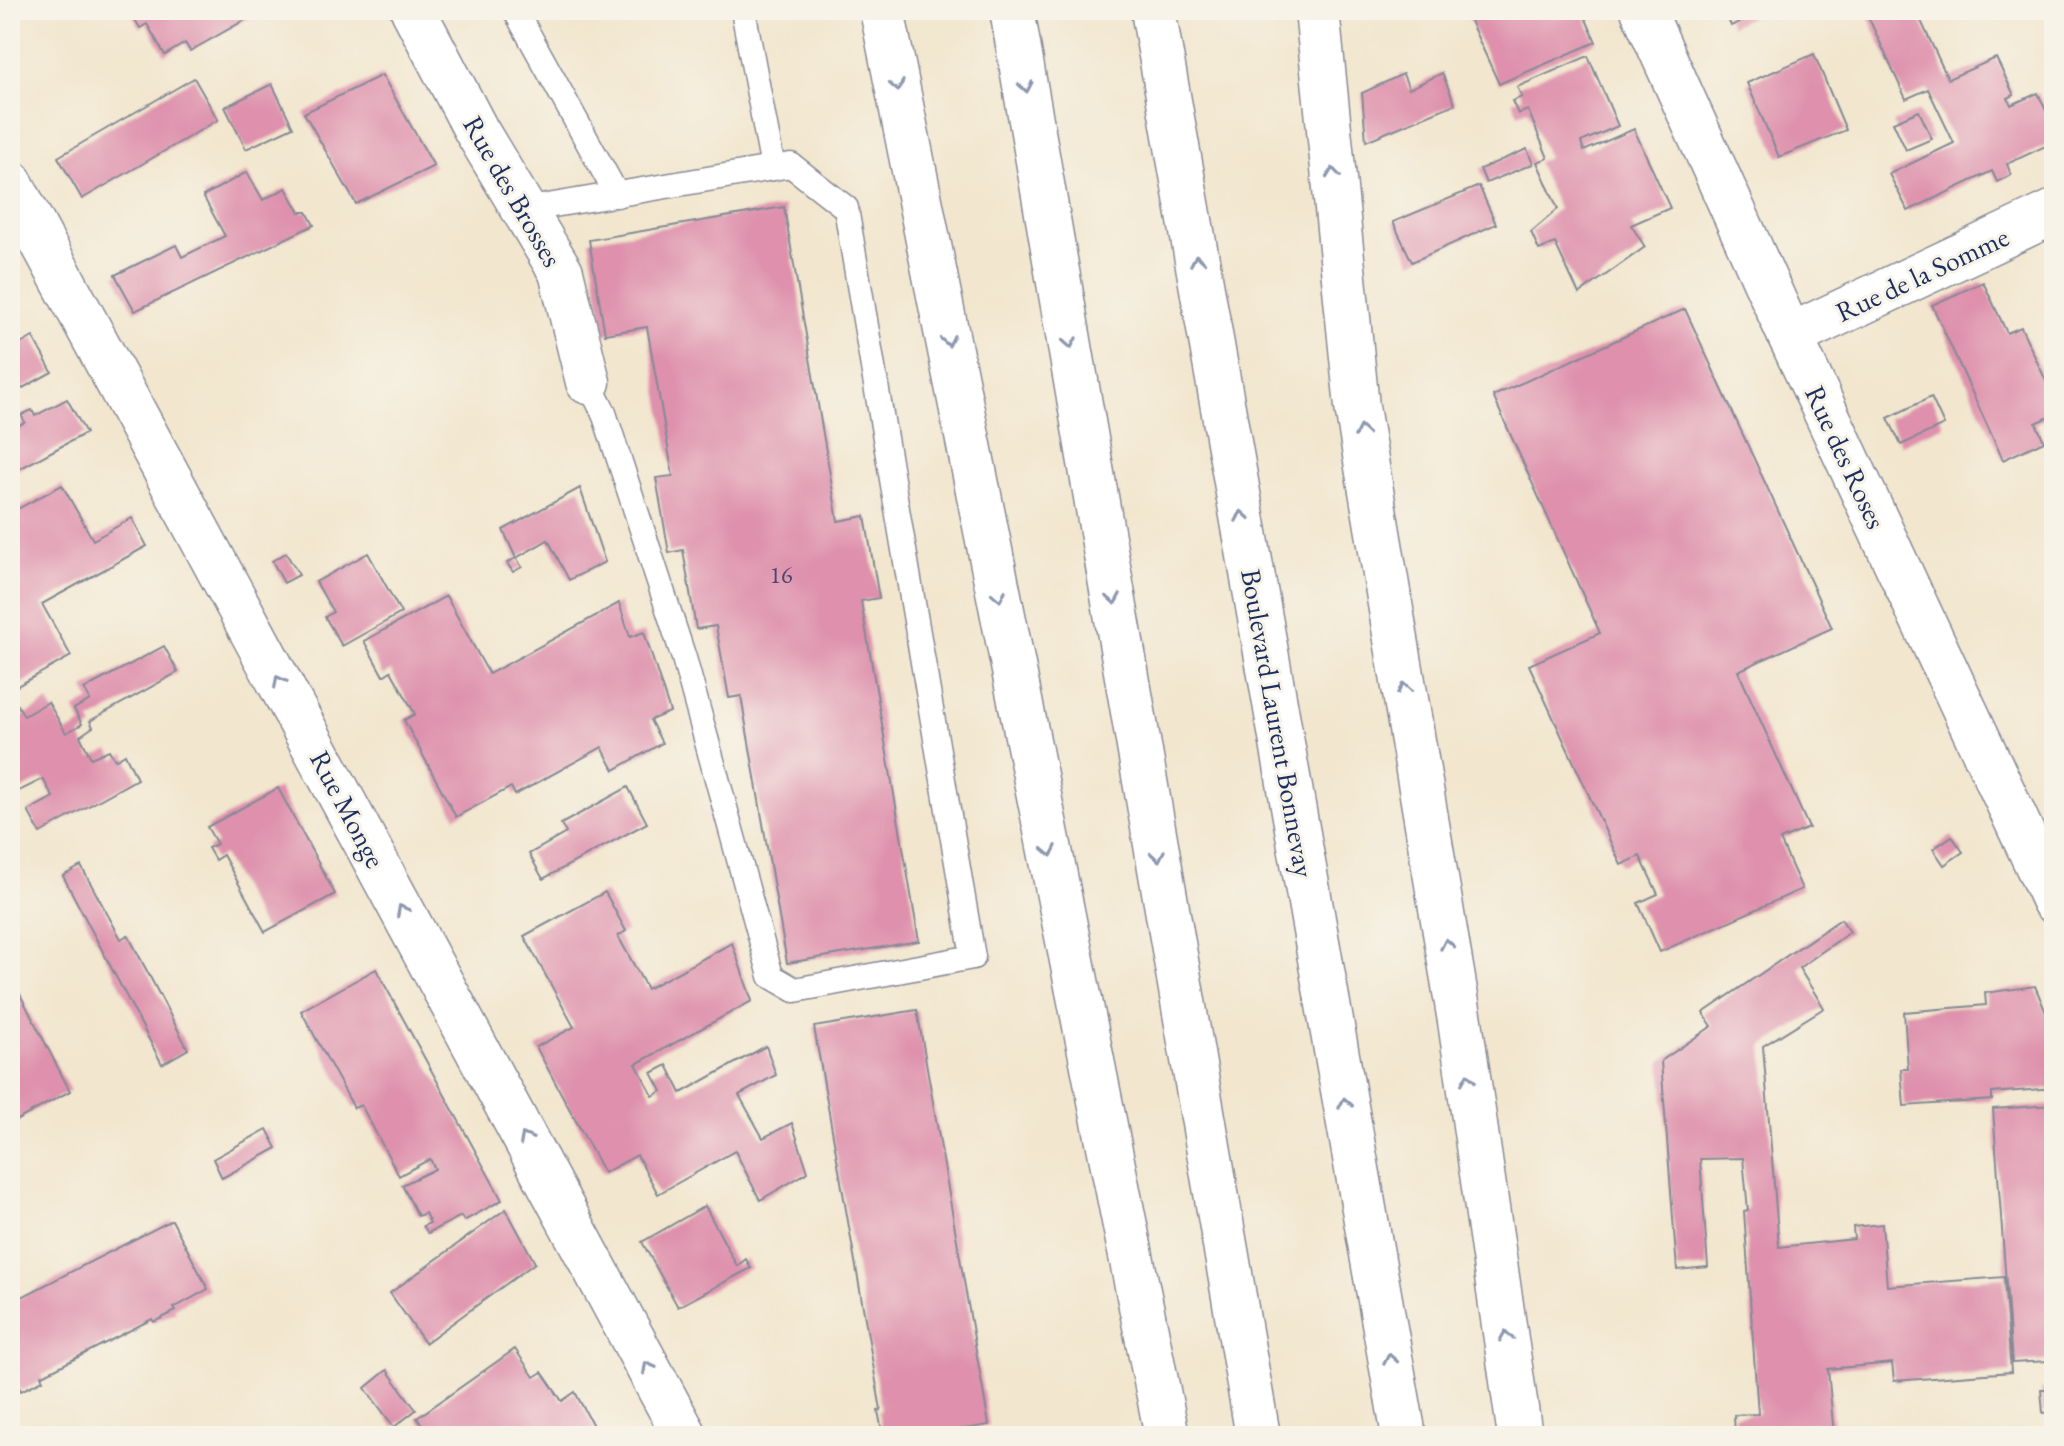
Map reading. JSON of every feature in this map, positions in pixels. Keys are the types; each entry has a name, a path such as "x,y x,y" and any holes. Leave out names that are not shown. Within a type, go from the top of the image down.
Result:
{"main road":[{"name":"Rue des Brosses","path":"413,10 476,130 561,272 588,382"},
{"path":"882,10 1167,1436"},
{"path":"1012,10 1258,1436"},
{"name":"Boulevard Laurent Bonnevay","path":"1153,10 1404,1436"},
{"path":"1317,10 1357,407 1525,1428"},
{"name":"Rue des Roses","path":"1643,10 1790,336 2054,901"},
{"name":"Rue Monge","path":"10,182 685,1436"},
{"name":"Rue de la Somme","path":"1790,336 2054,212"}],"lane":[{"path":"515,10 617,195"},
{"path":"743,10 773,168"},
{"path":"524,210 791,165 846,208 973,957 795,990 771,976 684,658 604,413 588,382"}],"building":[{"path":"129,10 246,10 250,17 190,51 185,43 165,55 147,24 140,28"},
{"path":"1465,10 1582,10 1596,42 1499,84"},
{"path":"1724,10 1766,10 1731,26"},
{"path":"1865,10 1916,10 1948,79 1996,58 2014,95 2008,98 2011,105 2038,93 2054,128 2054,142 2007,164 2011,175 1997,182 1992,171 1908,211 1889,174 1954,143 1928,89 1906,99"},
{"path":"1814,54 1846,130 1779,157 1747,83"},
{"path":"1588,56 1618,126 1581,142 1584,151 1634,129 1670,208 1631,225 1645,247 1579,294 1555,243 1539,250 1531,232 1558,209 1537,162 1548,158 1528,110 1518,114 1512,101 1522,97 1517,87"},
{"path":"1442,73 1455,104 1366,141 1362,93 1403,74 1409,89"},
{"path":"382,75 434,166 356,204 304,113"},
{"path":"194,78 218,120 82,199 58,157"},
{"path":"272,84 293,127 246,149 225,107"},
{"path":"1919,111 1932,139 1906,150 1893,122"},
{"path":"1527,149 1533,164 1486,183 1480,169"},
{"path":"247,172 263,200 286,188 300,212 307,212 314,225 135,311 115,275 176,245 182,257 225,236 203,196"},
{"path":"1479,186 1496,224 1412,262 1393,222"},
{"path":"784,207 838,521 865,516 879,598 861,601 919,941 787,963 741,696 729,698 716,626 696,629 683,550 669,553 656,478 673,476 647,327 605,334 589,240"},
{"path":"1983,282 2007,333 2021,327 2054,398 2054,415 2036,423 2044,441 2003,460 1932,305"},
{"path":"1685,309 1832,628 1738,671 1809,828 1780,840 1802,889 1660,952 1638,903 1658,894 1640,856 1621,865 1529,665 1600,633 1493,396"},
{"path":"33,337 52,372 10,395 10,350"},
{"path":"1931,397 1944,425 1901,445 1888,418"},
{"path":"67,399 86,433 10,474 10,430 25,422 21,415 32,410 35,416"},
{"path":"62,485 93,540 132,518 147,546 42,604 71,656 10,690 10,513"},
{"path":"580,488 605,562 569,580 548,540 516,558 503,530"},
{"path":"286,553 299,575 284,583 272,561"},
{"path":"368,553 401,613 342,646 325,617 333,612 316,582"},
{"path":"516,558 522,567 513,572 507,563"},
{"path":"446,596 489,674 619,603 630,637 644,632 670,712 650,720 662,743 614,770 602,747 515,795 511,787 456,817 404,720 415,714 391,671 383,676 364,641"},
{"path":"164,646 178,672 90,721 93,727 80,736 91,758 109,750 115,760 125,754 137,779 40,833 28,811 53,797 43,779 17,792 10,778 10,692 24,716 48,702 66,733 82,724 74,709 90,700 84,689"},
{"path":"628,787 647,823 543,879 529,854 566,833 561,824"},
{"path":"278,788 335,894 265,932 223,855 215,860 208,848 217,844 207,827"},
{"path":"1952,836 1963,852 1944,865 1933,849"},
{"path":"81,866 121,939 128,935 188,1049 162,1064 63,876"},
{"path":"605,892 626,931 618,936 647,989 732,943 752,1001 636,1064 653,1096 662,1091 652,1073 667,1065 681,1093 766,1046 776,1075 739,1095 763,1138 792,1123 808,1172 760,1200 735,1151 658,1194 637,1155 604,1173 536,1047 574,1027 524,936"},
{"path":"1841,919 1850,932 1799,968 1824,1008 1763,1046 1779,1247 1854,1239 1853,1227 1882,1224 1887,1286 2004,1277 2011,1372 1894,1381 1892,1363 1828,1369 1834,1436 1735,1436 1734,1415 1758,1414 1743,1158 1700,1159 1708,1267 1677,1270 1661,1061 1712,1026 1703,1013"},
{"path":"376,969 502,1200 464,1221 461,1216 428,1233 423,1226 430,1223 425,1213 418,1216 402,1185 435,1169 430,1159 399,1176 361,1105 354,1108 301,1011"},
{"path":"10,975 70,1091 10,1124"},
{"path":"2035,986 2054,1032 2054,1088 1992,1093 1992,1100 1904,1106 1901,1069 1908,1069 1904,1012 1986,1005 1985,993"},
{"path":"917,1010 989,1425 940,1433 940,1436 883,1436 814,1027"},
{"path":"2054,1105 2054,1412 2043,1413 2041,1389 2050,1389 2048,1361 2012,1363 1993,1109"},
{"path":"267,1129 277,1148 222,1178 213,1159"},
{"path":"705,1206 737,1266 746,1259 751,1268 678,1307 642,1242"},
{"path":"506,1209 535,1263 425,1343 390,1293"},
{"path":"172,1220 208,1289 174,1308 176,1311 154,1322 152,1319 41,1376 43,1380 21,1391 19,1387 10,1392 10,1303"},
{"path":"515,1349 534,1377 542,1372 562,1401 575,1392 598,1435 430,1436 417,1418"},
{"path":"387,1370 416,1410 394,1427 365,1388"}]}
